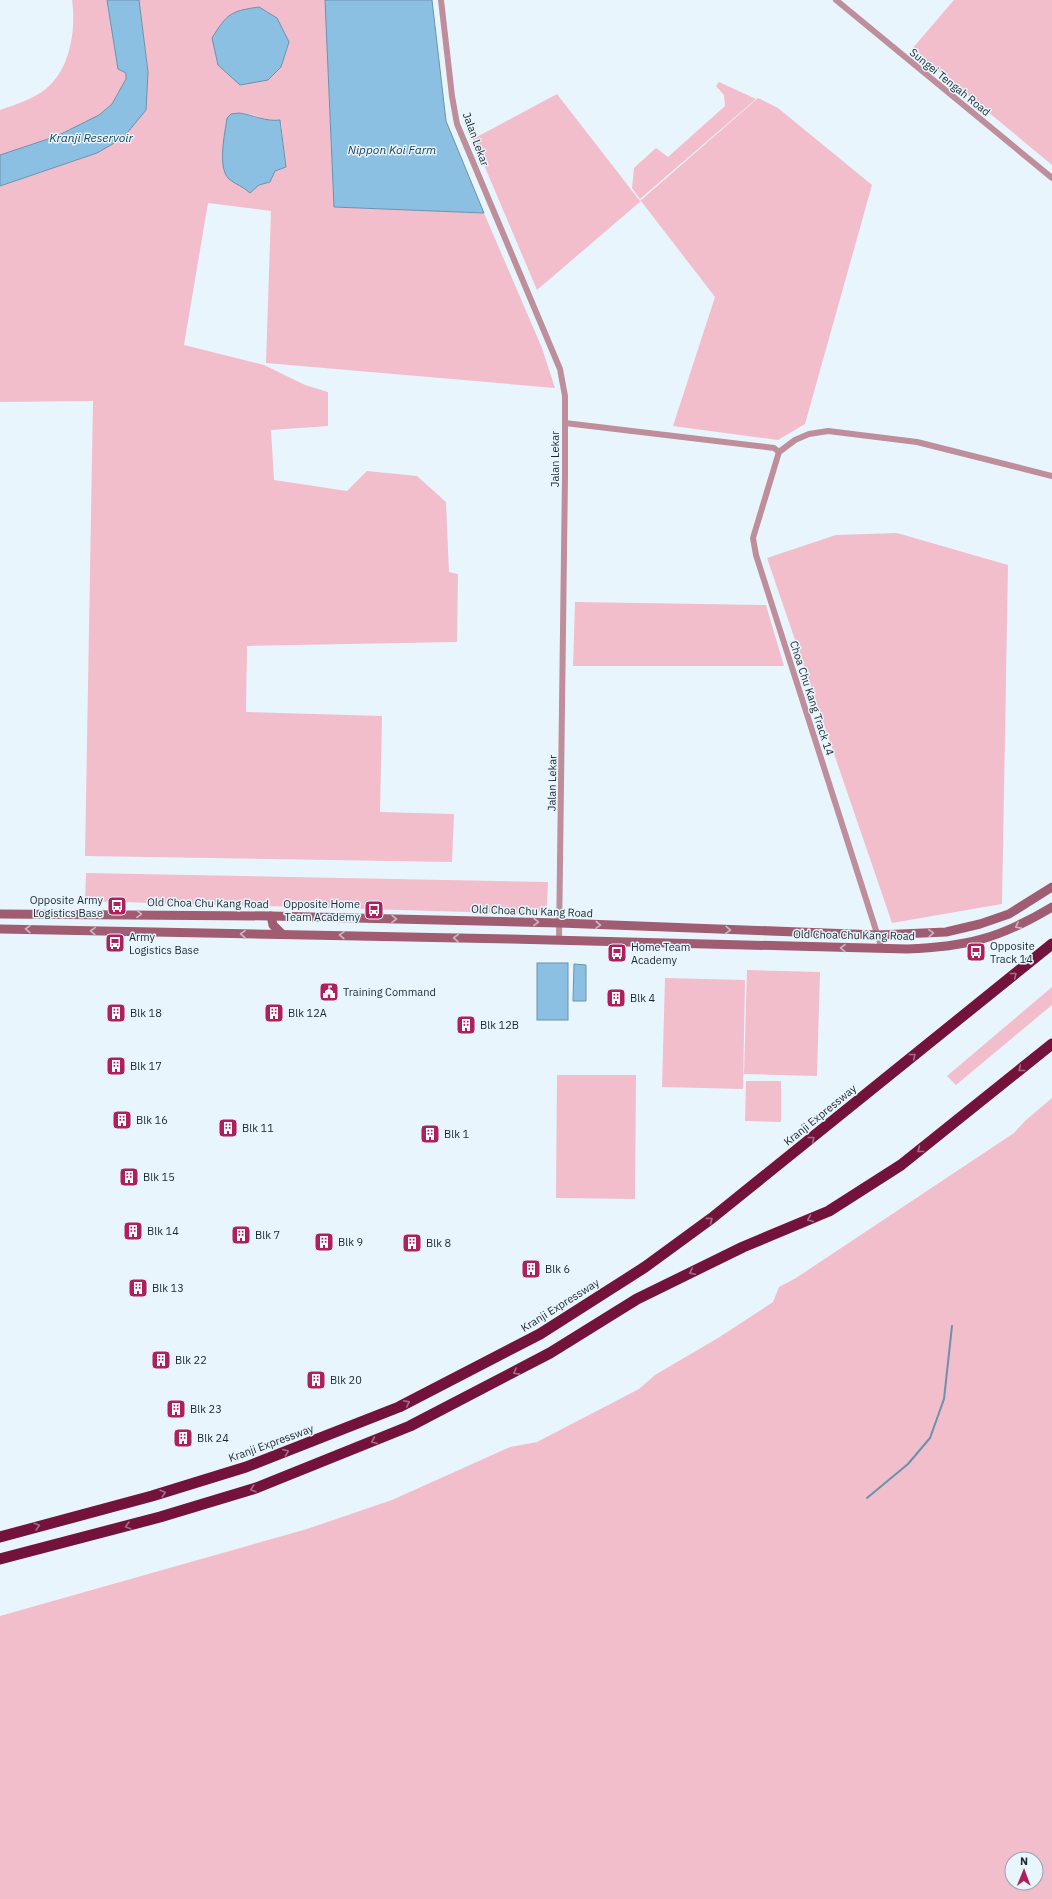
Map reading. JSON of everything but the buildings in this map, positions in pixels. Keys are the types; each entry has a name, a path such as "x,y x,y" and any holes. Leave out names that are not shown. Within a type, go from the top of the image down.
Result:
{"highway":[{"name":"Kranji Expressway","path":"0,1537 152,1496 246,1467 399,1406 540,1334 645,1267 712,1218 1052,944"},
{"path":"0,1560 160,1517 256,1488 410,1426 550,1353 637,1299 742,1247 829,1211 901,1165 1052,1044"}],"main road":[{"name":"Old Choa Chu Kang Road","path":"1,914 272,916 560,923 878,935 946,932 980,924 1009,914 1052,887"},
{"name":"Old Choa Chu Kang Road","path":"0,929 559,940 882,949 941,948 980,941 1010,930 1052,907"},
{"path":"272,916 273,925 282,934"}],"street":[{"name":"Jalan Lekar","path":"442,0 452,96 458,124 560,370 565,396 559,940"},
{"name":"Sungei Tengah Road","path":"836,0 1052,178"},
{"path":"565,423 774,448 779,452 795,440 809,434 828,431 917,442 1052,476"},
{"name":"Choa Chu Kang Track 14","path":"779,452 753,538 756,555 882,949"}],"shaded area":[{"path":"72,0 107,0 118,69 126,73 126,79 112,104 99,115 57,136 0,155 0,110 27,100 46,89 58,76 63,66 70,45 72,33"},
{"path":"139,0 325,0 334,207 484,213 542,348 555,388 266,363 271,211 208,203 184,345 264,365 305,385 328,392 328,426 271,430 274,480 347,491 367,471 417,476 446,502 449,572 458,574 457,642 247,646 246,712 382,716 380,812 454,814 452,862 85,856 93,401 0,402 0,186 97,153 148,72","holes":["239,113 254,115 269,121 281,121 286,167 275,171 270,182 259,185 250,192 230,179"]},
{"path":"954,0 1052,0 1052,165 912,49"},
{"path":"719,82 756,99 640,199 632,188 634,168 656,148 668,157 725,106 724,95 716,86"},
{"path":"557,94 640,201 758,98 778,108 872,185 805,424 778,440 673,426 715,297 641,201 537,290 473,139"},
{"path":"897,533 1008,565 1002,904 892,923 767,558 836,535"},
{"path":"575,602 766,605 784,666 573,666"},
{"path":"86,873 548,882 547,905 536,914 85,901"},
{"path":"747,970 820,972 817,1076 744,1074"},
{"path":"665,978 745,980 743,1089 662,1087"},
{"path":"1052,987 1052,1005 956,1085 947,1076"},
{"path":"557,1075 636,1075 635,1199 556,1198"},
{"path":"746,1081 781,1081 781,1122 745,1121"},
{"path":"1052,1098 1052,1899 0,1899 0,1616 307,1529 392,1500 510,1447 537,1442 639,1389 655,1375 718,1338 773,1302 779,1287 796,1278 1014,1133 1026,1120"}],"water":[{"name":"Kranji Reservoir","path":"107,0 139,0 148,72 146,110 123,138 97,153 0,186 0,155 57,136 99,115 112,104 126,79 126,73 118,69"},
{"name":"Nippon Koi Farm","path":"325,0 432,0 446,121 484,213 334,207"},
{"path":"259,7 277,18 289,42 281,67 268,80 240,85 218,65 212,38 230,15 242,10"},
{"path":"239,113 265,119 280,120 286,167 275,171 270,182 259,185 250,193 229,179 225,174 223,167 223,150 227,118 231,114"},
{"path":"537,963 568,963 568,1020 537,1020"},
{"path":"574,964 586,965 586,1001 573,1001"}],"waterway":[{"path":"867,1498 908,1464 930,1438 944,1399 952,1326"}],"place":[{"name":"Opposite Army Logistics Base","path":"117,906"},
{"name":"Opposite Home Team Academy","path":"374,910"},
{"name":"Army Logistics Base","path":"115,943"},
{"name":"Opposite Track 14","path":"976,952"},
{"name":"Home Team Academy","path":"617,953"},
{"name":"Training Command","path":"329,992"},
{"name":"Blk 4","path":"616,998"},
{"name":"Blk 18","path":"116,1013"},
{"name":"Blk 12A","path":"274,1013"},
{"name":"Blk 12B","path":"466,1025"},
{"name":"Blk 17","path":"116,1066"},
{"name":"Blk 16","path":"122,1120"},
{"name":"Blk 11","path":"228,1128"},
{"name":"Blk 1","path":"430,1134"},
{"name":"Blk 15","path":"129,1177"},
{"name":"Blk 14","path":"133,1231"},
{"name":"Blk 7","path":"241,1235"},
{"name":"Blk 9","path":"324,1242"},
{"name":"Blk 8","path":"412,1243"},
{"name":"Blk 6","path":"531,1269"},
{"name":"Blk 13","path":"138,1288"},
{"name":"Blk 22","path":"161,1360"},
{"name":"Blk 20","path":"316,1380"},
{"name":"Blk 23","path":"176,1409"},
{"name":"Blk 24","path":"183,1438"}]}
